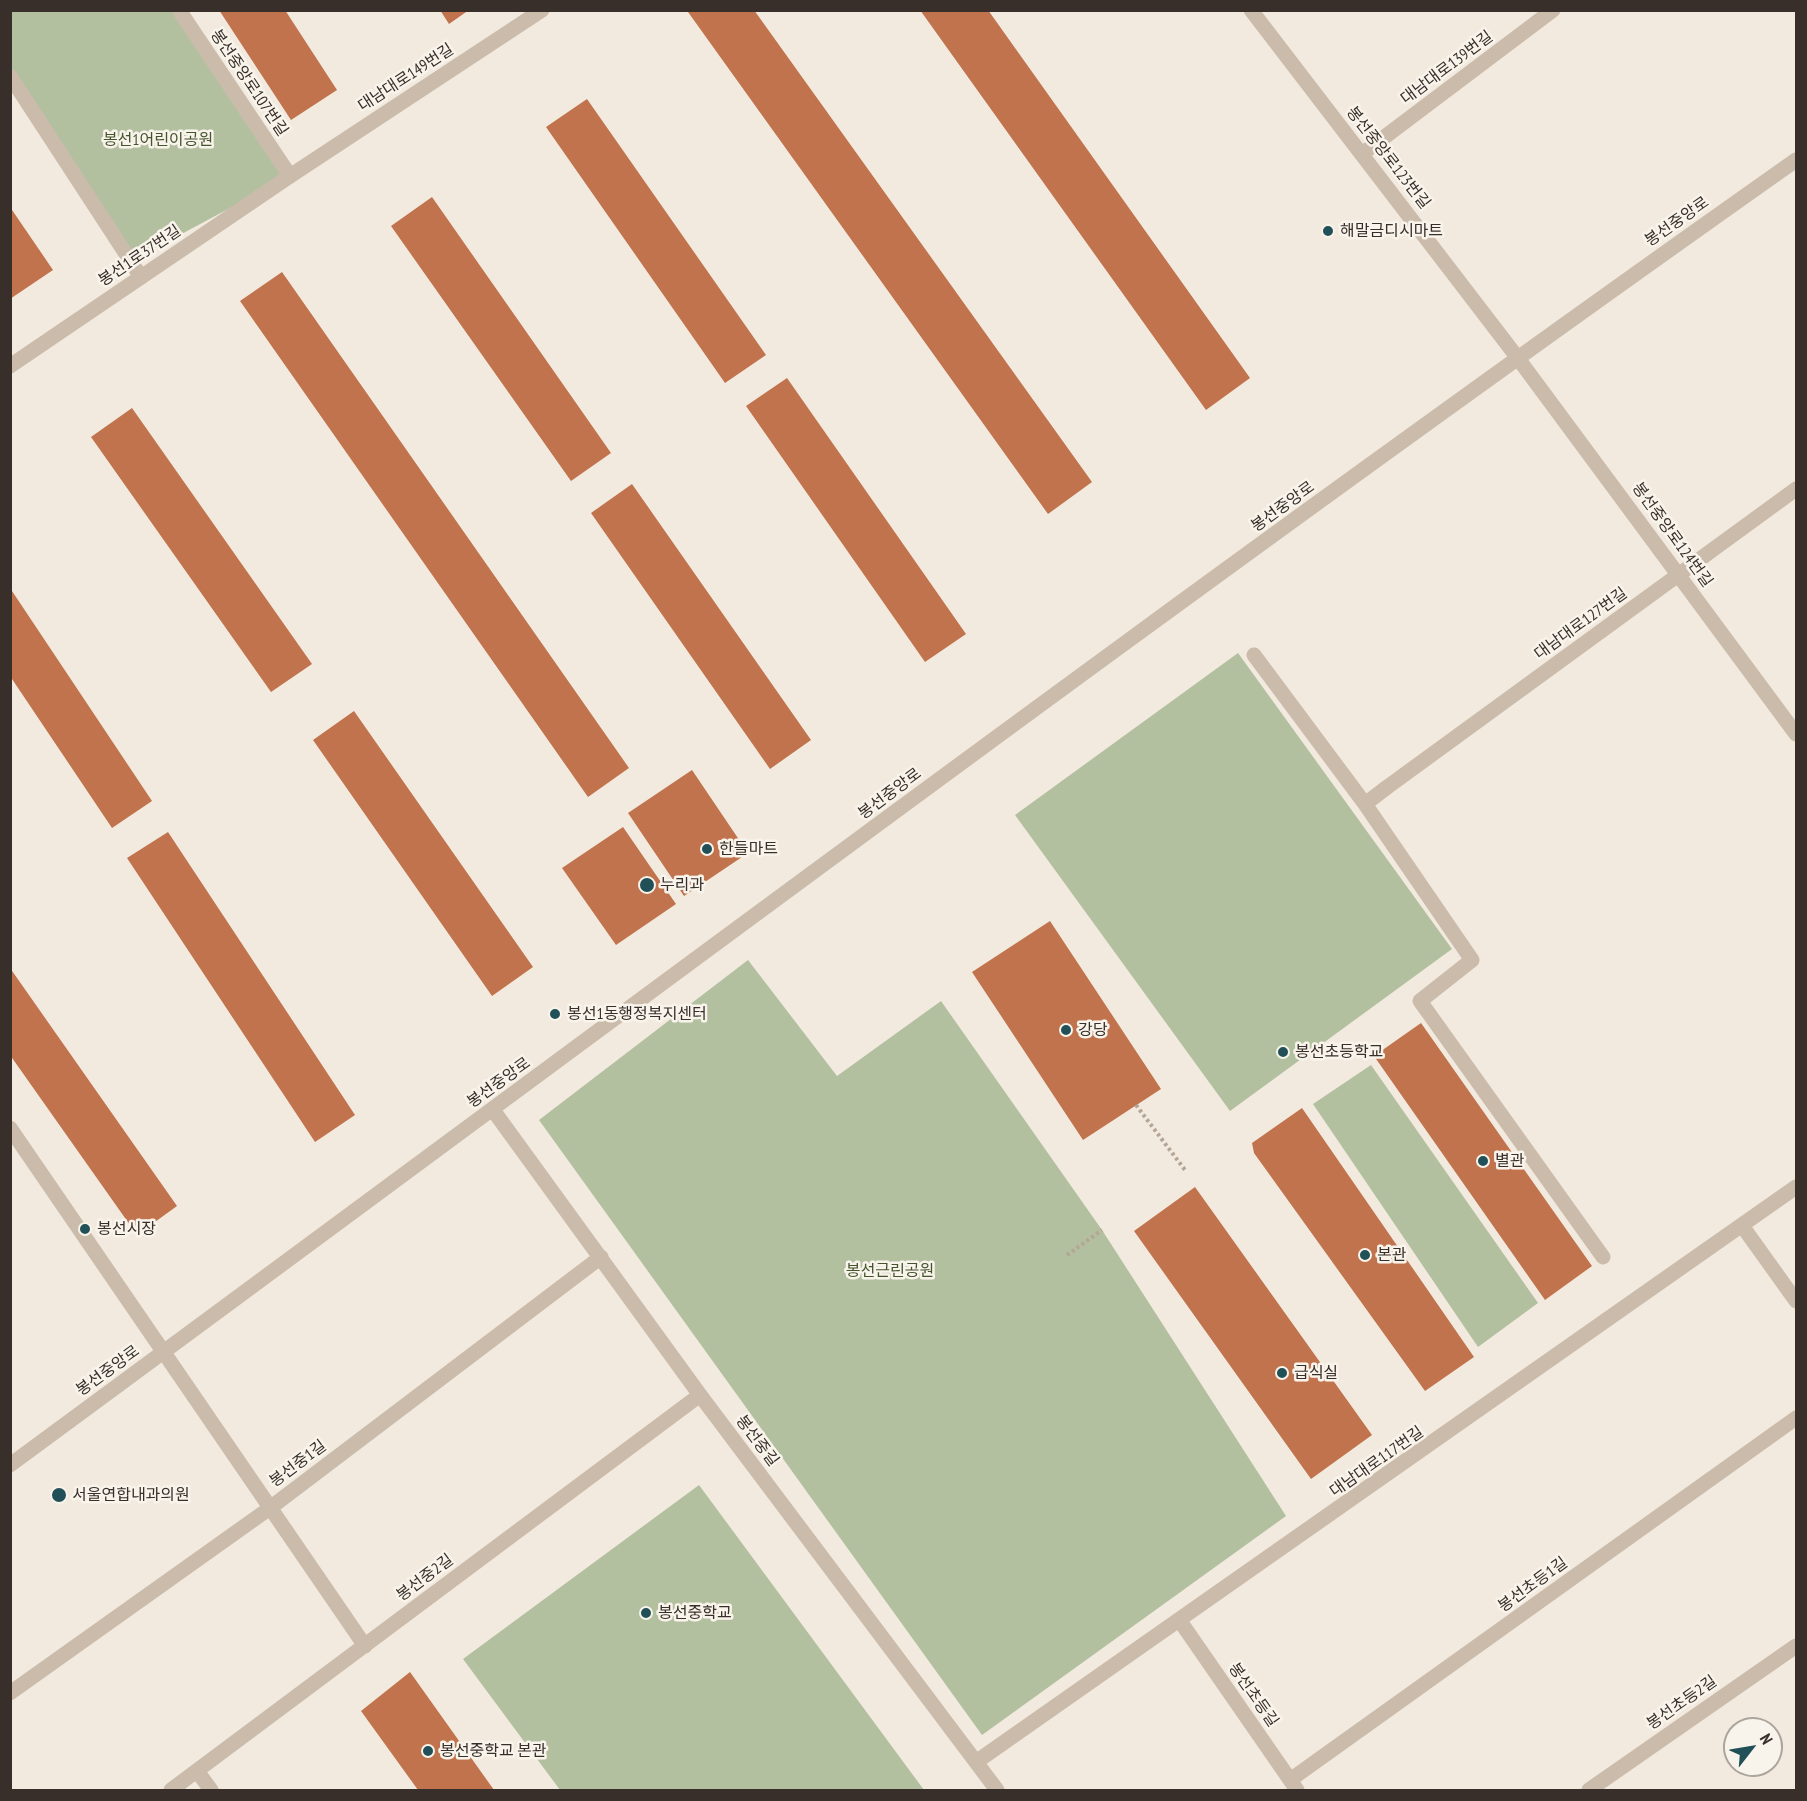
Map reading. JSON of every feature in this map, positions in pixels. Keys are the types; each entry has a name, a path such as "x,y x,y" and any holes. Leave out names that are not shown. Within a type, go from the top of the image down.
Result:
{"street":[{"name":"봉선중앙로107번길","path":"179,10 290,176"},
{"name":"대남대로149번길","path":"290,176 542,10"},
{"name":"봉선중앙로123번길","path":"1251,10 1518,357"},
{"name":"대남대로139번길","path":"1362,154 1553,10"},
{"path":"10,76 141,277"},
{"name":"봉선중앙로","path":"10,1465 1518,357 1797,160"},
{"name":"봉선1로37번길","path":"10,366 290,176"},
{"name":"봉선중앙로124번길","path":"1518,357 1797,734"},
{"name":"대남대로127번길","path":"1365,804 1797,489"},
{"path":"1254,655 1365,804 1472,960 1420,1001 1603,1257"},
{"name":"봉선중길","path":"493,1110 700,1395 997,1791"},
{"path":"10,1128 365,1646"},
{"name":"대남대로117번길","path":"976,1762 1797,1187"},
{"path":"1743,1227 1797,1301"},
{"name":"봉선중1길","path":"10,1693 270,1508 601,1257"},
{"name":"봉선중2길","path":"171,1791 700,1395"},
{"name":"봉선초등1길","path":"1293,1785 1797,1418"},
{"name":"봉선초등길","path":"1180,1621 1293,1785"},
{"name":"봉선초등2길","path":"1589,1791 1797,1646"},
{"path":"197,1771 211,1791"}],"path":[{"path":"1136,1105 1185,1170"},
{"path":"1067,1255 1102,1230"}],"green space":[{"name":"봉선1어린이공원","path":"11,11 179,11 290,176 131,261 11,76"},
{"path":"1238,653 1452,949 1230,1111 1015,815"},
{"name":"봉선근린공원","path":"748,960 837,1076 941,1001 1102,1230 1286,1516 982,1735 539,1120"},
{"path":"1371,1065 1538,1303 1478,1347 1313,1104"},
{"name":"봉선중학교","path":"699,1485 924,1790 560,1790 463,1659"}],"building":[{"path":"219,10 285,10 337,90 291,120"},
{"path":"440,10 469,10 449,24"},
{"path":"691,10 754,10 1092,482 1048,514 688,12"},
{"path":"920,10 988,10 1250,378 1206,410"},
{"path":"587,99 766,355 725,383 546,127"},
{"path":"432,197 611,453 571,481 391,226"},
{"path":"10,207 53,270 10,299"},
{"path":"282,272 629,768 588,797 240,301"},
{"path":"787,378 966,634 925,662 746,406"},
{"path":"132,408 312,664 271,692 91,437"},
{"path":"632,484 811,740 770,769 591,513"},
{"path":"10,588 152,801 112,828 10,676"},
{"path":"354,711 533,967 492,996 313,740"},
{"path":"692,770 748,853 684,896 628,813"},
{"path":"623,827 676,904 616,945 562,868"},
{"path":"168,832 355,1115 315,1142 127,858"},
{"name":"강당","path":"1050,921 1161,1089 1083,1140 972,972"},
{"path":"10,968 177,1206 137,1235 10,1055"},
{"name":"별관","path":"1421,1023 1592,1266 1545,1300 1374,1056"},
{"name":"본관","path":"1302,1108 1474,1357 1425,1391 1254,1153 1252,1143"},
{"name":"급식실","path":"1195,1187 1372,1435 1311,1479 1134,1231"},
{"name":"봉선중학교 본관","path":"410,1672 494,1790 418,1790 361,1711"}],"place":[{"name":"해말금디시마트","path":"1328,231"},
{"name":"한들마트","path":"707,849"},
{"name":"누리과","path":"647,885"},
{"name":"봉선1동행정복지센터","path":"555,1014"},
{"name":"강당","path":"1066,1030"},
{"name":"봉선초등학교","path":"1283,1052"},
{"name":"별관","path":"1483,1161"},
{"name":"봉선시장","path":"85,1229"},
{"name":"본관","path":"1365,1255"},
{"name":"급식실","path":"1282,1373"},
{"name":"서울연합내과의원","path":"59,1495"},
{"name":"봉선중학교","path":"646,1613"},
{"name":"봉선중학교 본관","path":"428,1751"}]}
